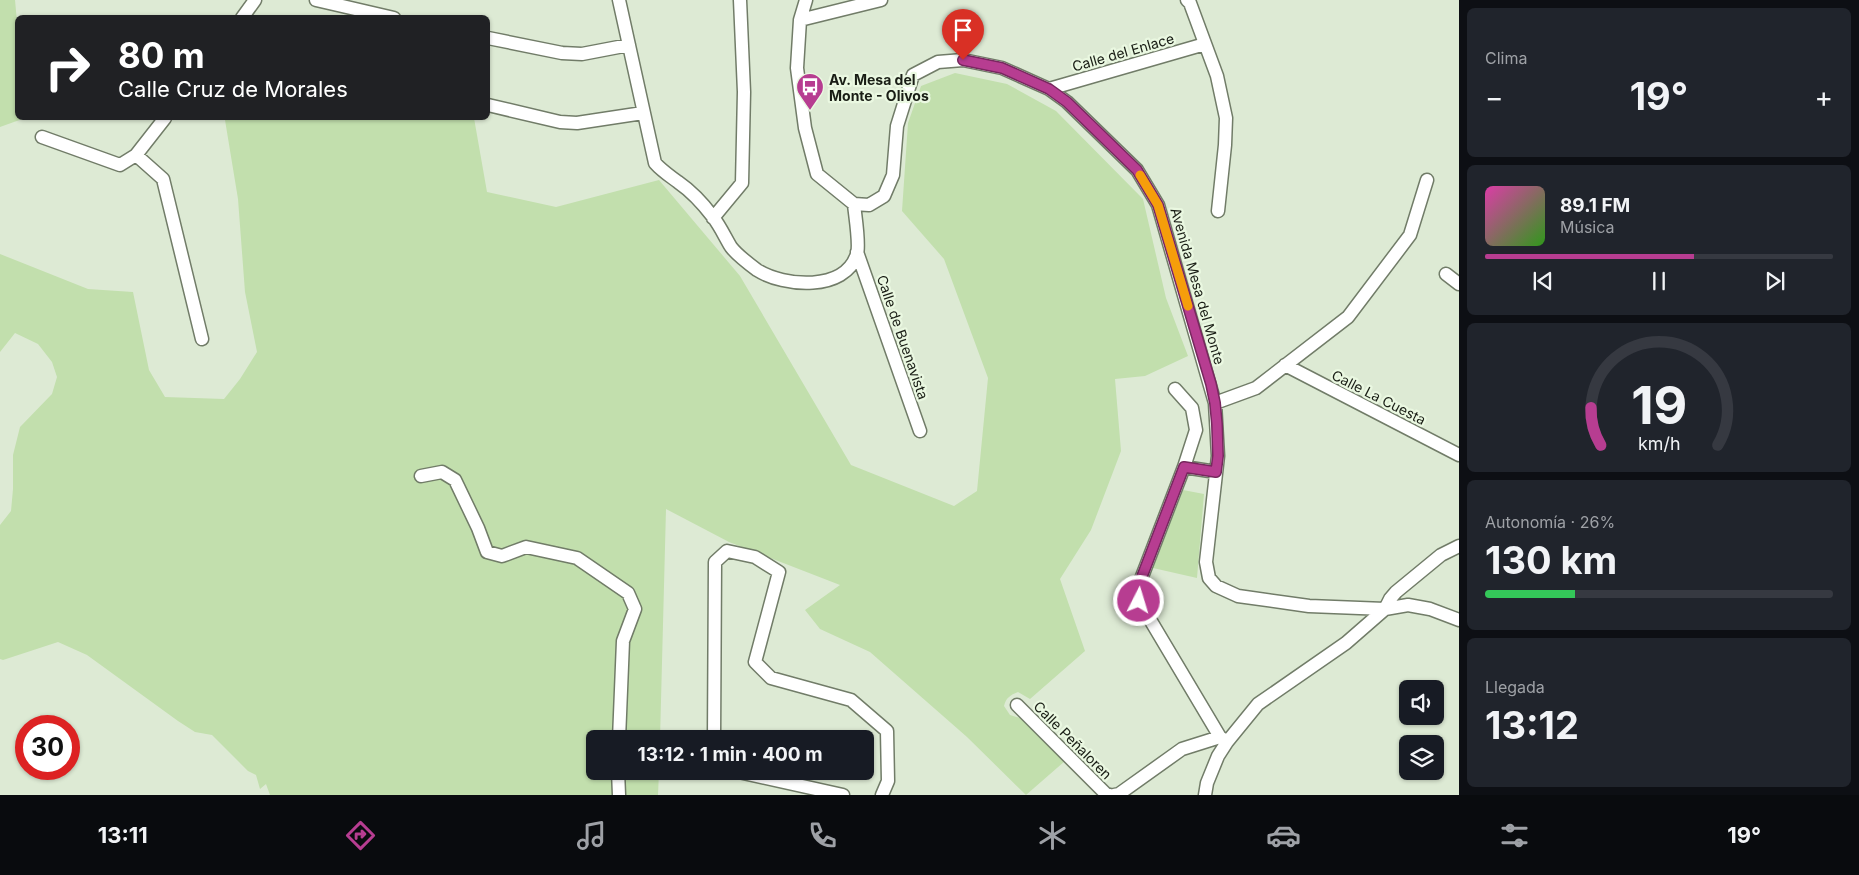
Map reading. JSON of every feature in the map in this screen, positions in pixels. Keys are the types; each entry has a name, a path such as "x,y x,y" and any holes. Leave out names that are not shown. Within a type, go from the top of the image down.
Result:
{"street":[{"path":"244,15 255,0"},
{"path":"316,0 381,15"},
{"path":"619,0 655,163 660,169 680,183 713,218 733,248 756,269 773,278 796,283 816,283 842,274 852,262 857,252"},
{"path":"713,218 742,183 744,92 740,0"},
{"path":"806,0 800,20 797,68 804,128 817,174 854,204"},
{"path":"800,20 881,0"},
{"path":"1187,0 1190,3 1216,76 1226,118 1218,211"},
{"path":"490,38 562,53 582,54 629,45"},
{"name":"Calle del Enlace","path":"1049,89 1205,44"},
{"name":"Avenida Mesa del Monte","path":"854,204 869,205 884,196 893,175 897,126 914,75 938,62 963,60 1002,68 1049,89 1067,102 1137,170 1158,205 1215,403 1218,456 1206,562 1209,578 1216,586 1238,596 1309,606 1385,609 1408,606 1430,609 1459,620"},
{"path":"490,105 560,122 577,123 643,113"},
{"path":"42,137 120,165 136,155 163,120"},
{"path":"136,155 163,179 202,339"},
{"path":"1215,403 1256,388 1348,317 1410,236 1427,180"},
{"name":"Calle de Buenavista","path":"854,204 857,252 920,431"},
{"path":"1446,274 1459,284"},
{"name":"Calle La Cuesta","path":"1285,366 1459,455"},
{"path":"1175,389 1192,408 1196,430 1137,594 1139,601 1224,739"},
{"path":"1184,467 1216,472"},
{"path":"420,476 442,472 455,480 478,528 487,552 502,556 526,547 577,558 628,593 635,609 623,642 620,730"},
{"path":"1205,795 1207,783 1224,739 1258,704 1346,643 1385,609 1396,592 1441,555 1459,546"},
{"path":"714,730 715,562 727,551 755,557 779,572 755,662 771,678 851,700 887,732 888,781 882,795"},
{"name":"Calle Peñaloren","path":"1017,705 1106,794 1112,795 1119,794 1182,749 1224,739"},
{"path":"618,780 619,795"},
{"path":"775,780 843,795"}],"green space":[{"path":"0,0 15,0 15,120 19,120 0,127"},
{"path":"955,73 1007,84 1056,111 1143,199 1166,298 1188,356 1145,376 1115,379 1121,451 1091,530 1060,579 1085,651 1030,699 1018,692 1009,697 1004,706 1010,715 1020,718 1065,761 1026,795 967,737 870,652 820,629 805,610 840,585 729,542 666,509 660,730 586,730 586,780 659,780 658,795 270,795 266,784 260,789 256,775 248,771 212,735 195,732 87,655 58,642 3,660 0,659 0,525 11,511 13,455 20,427 52,394 57,377 52,362 38,344 15,333 0,352 0,254 88,289 133,292 149,370 165,397 224,399 240,379 257,352 245,292 238,199 225,120 474,120 487,192 556,207 659,180 740,276 851,465 954,506 977,491 988,378 944,259 902,211 908,123 921,86"},
{"path":"1183,490 1204,494 1197,578 1153,568"}],"slow traffic":[{"path":"1140,175 1158,205 1188,306"}],"place":[{"name":"Av. Mesa del Monte - Olivos","path":"810,111"}],"route":[{"path":"963,60 1002,68 1049,89 1067,102 1137,170 1158,205 1211,384 1215,403 1218,456 1216,472 1184,467 1138,587 1139,601"}]}
